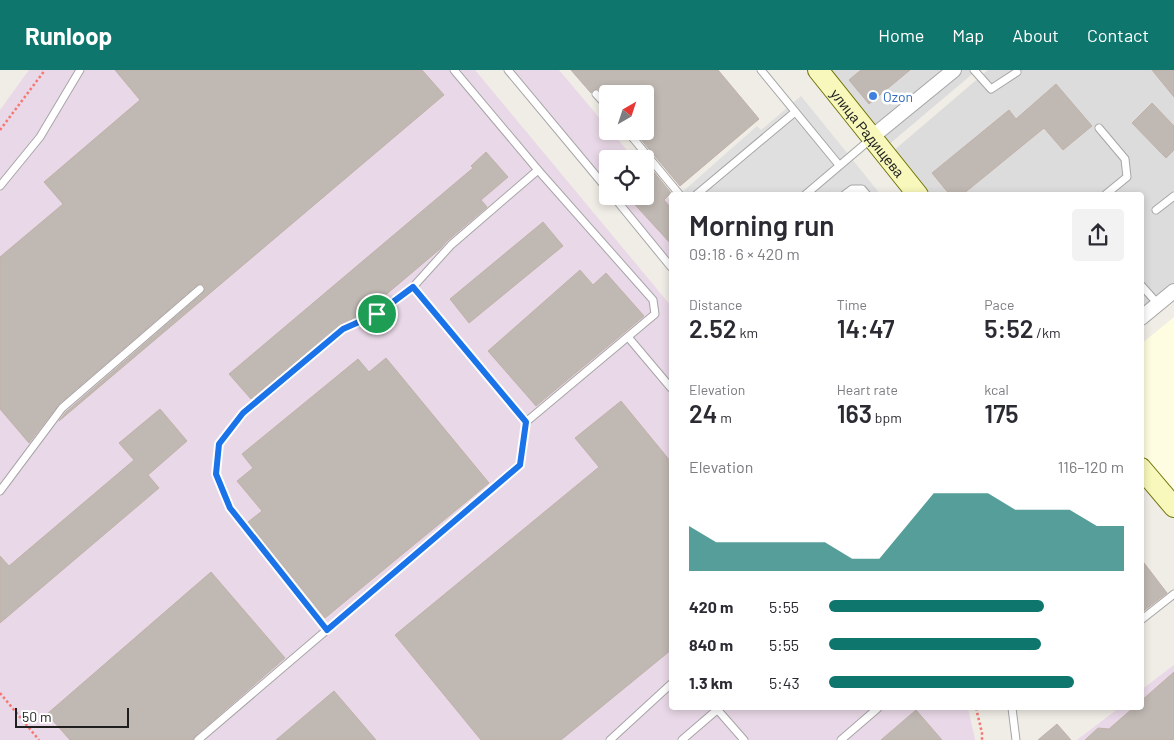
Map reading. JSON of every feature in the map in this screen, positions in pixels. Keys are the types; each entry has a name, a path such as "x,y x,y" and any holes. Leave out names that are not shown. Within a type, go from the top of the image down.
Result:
{"street":[{"name":"улица Радищева","path":"819,70 916,192"},
{"path":"872,137 954,70"},
{"path":"1144,316 1174,290"},
{"path":"1144,472 1174,507"}],"lane":[{"path":"0,186 40,137 80,70"},
{"path":"198,740 520,465 526,422 654,314 653,300 538,170 454,70"},
{"path":"508,70 599,179"},
{"path":"761,70 839,165"},
{"path":"974,70 991,89 1017,72"},
{"path":"596,94 599,98"},
{"path":"700,192 796,112"},
{"path":"1100,128 1125,159 1127,177 1110,192"},
{"path":"808,192 872,137"},
{"path":"634,140 678,192"},
{"path":"327,630 230,508 216,474 219,444 243,413 343,329 377,314 413,287 450,245 538,170"},
{"path":"848,192 852,189 862,189 864,192"},
{"path":"1156,210 1174,196"},
{"path":"620,205 669,265"},
{"path":"413,287 526,422"},
{"path":"1144,288 1158,304"},
{"path":"0,491 62,408 200,289"},
{"path":"628,337 669,386"},
{"path":"1144,618 1174,594"},
{"path":"610,740 669,686"},
{"path":"682,740 715,710"},
{"path":"719,710 744,740"},
{"path":"841,740 876,710"},
{"path":"1012,710 1016,740"}],"path":[{"path":"0,130 44,70"},
{"path":"0,693 39,740"},
{"path":"976,710 982,740"}],"shaded area":[{"path":"29,70 475,70 669,304 669,710 968,710 975,740 0,740 0,110"},
{"path":"510,70 559,70 599,118 599,140 618,140 627,150 599,150 599,178"},
{"path":"827,70 977,70 887,146"},
{"path":"988,70 1174,70 1174,297 1144,321 1144,192 924,192 892,152"},
{"path":"801,96 879,192 682,192 757,126 761,130"},
{"path":"661,191 669,200 669,263 621,205 654,205 654,193"},
{"path":"1174,317 1174,501 1144,465 1144,342"},
{"path":"1174,665 1174,740 1077,740 1116,710 1144,710 1144,688"}],"building":[{"path":"115,70 422,70 444,95 59,421 66,412 203,293 204,285 197,285 59,404 29,443 0,409 0,257 63,204 44,182 140,100"},
{"path":"571,70 718,70 759,119 680,186 654,155 654,150 650,150 642,140 654,140 654,85 599,85 599,90 593,90 591,93"},
{"path":"861,70 910,70 869,104 849,80"},
{"path":"1152,70 1174,70 1174,97"},
{"path":"1056,84 1092,126 1063,150 1044,128 966,192 948,192 932,173 1009,110 1016,119"},
{"path":"1152,103 1174,126 1174,150 1166,158 1132,123"},
{"path":"486,152 508,177 481,200 487,207 363,314 340,325 251,399 229,374 473,168 471,166"},
{"path":"654,172 670,192 664,200 669,206 669,242 635,205 654,205"},
{"path":"543,222 563,246 469,323 450,299"},
{"path":"580,270 593,285 606,273 644,316 536,406 488,351"},
{"path":"386,358 489,483 325,618 248,522 262,511 237,481 253,468 242,454 358,359 369,372"},
{"path":"621,401 669,460 669,652 561,740 481,740 395,635 599,467 575,438"},
{"path":"160,409 187,441 148,475 159,488 0,623 0,556 9,566 134,460 119,443"},
{"path":"1144,563 1167,593 1144,611"},
{"path":"211,572 285,658 195,736 193,740 70,740 47,714"},
{"path":"1174,672 1174,740 1085,740 1098,728 1109,729 1131,710 1144,710 1144,698"},
{"path":"334,691 376,740 276,740"},
{"path":"916,710 942,740 881,740"},
{"path":"1057,724 1071,740 1038,740"}],"place":[{"name":"Ozon","path":"873,96"}],"route":[{"path":"413,287 526,422 520,465 327,630 230,508 216,474 219,444 243,413 343,329 377,314 413,287"}]}
